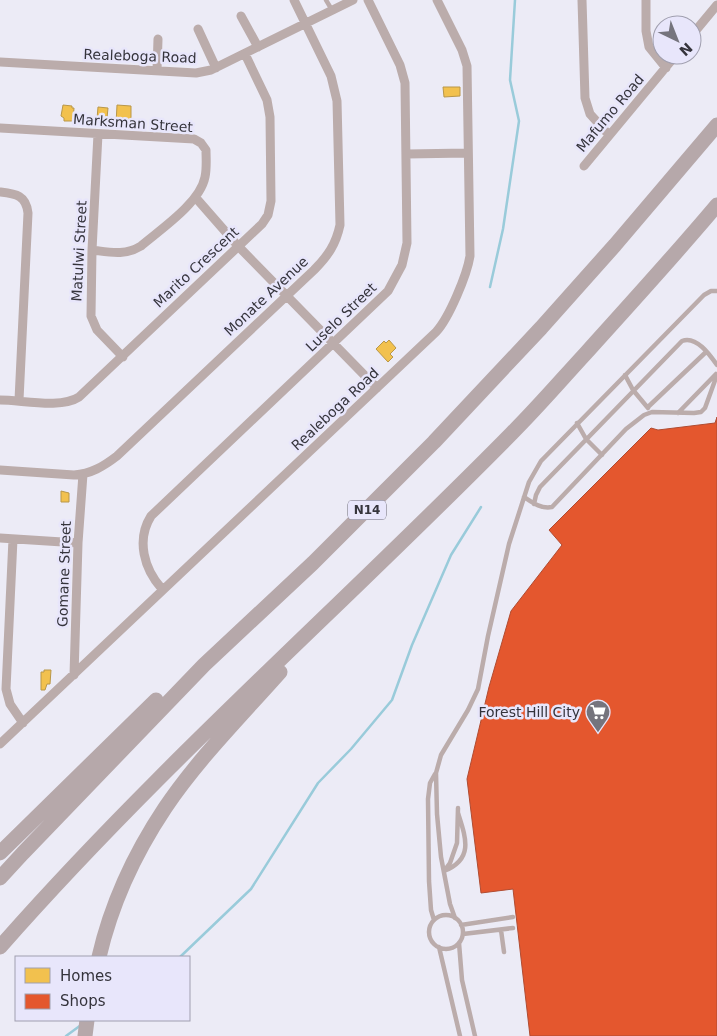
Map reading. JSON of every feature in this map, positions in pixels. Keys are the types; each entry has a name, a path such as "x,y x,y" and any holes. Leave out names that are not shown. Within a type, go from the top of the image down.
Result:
{"highway":[{"name":"N14","path":"0,878 204,665 313,564 434,442 628,231 717,125"},
{"path":"0,947 149,788 514,432 717,205"},
{"path":"99,956 115,905 146,839 165,808 214,747 349,594"},
{"path":"0,853 156,700 176,683 204,665"},
{"path":"85,1036 87,1021"}],"street":[{"name":"Monate Avenue","path":"0,470 74,475 97,469 117,456 326,259 334,245 340,225 338,101 330,76 294,0"},
{"name":"Realeboga Road","path":"0,62 196,73 216,68 353,0"},
{"name":"Luselo Street","path":"162,590 150,574 144,558 145,529 151,516 388,291 402,265 407,243 405,82 368,0"},
{"name":"Realeboga Road","path":"0,744 439,329 447,316 470,256 466,60 437,0"},
{"path":"582,0 584,98 590,114 609,135"},
{"path":"646,0 646,31 649,47 666,68"},
{"path":"702,23 717,5"},
{"path":"241,16 258,47"},
{"path":"198,29 216,68"},
{"path":"157,71 158,40"},
{"name":"Marito Crescent","path":"0,400 59,404 75,400 123,357 262,224 268,215 271,201 269,108 245,54"},
{"name":"Mafumo Road","path":"584,166 668,65"},
{"name":"Marksman Street","path":"0,128 194,139 206,150 206,172 203,185 196,198 141,246 132,251 122,253 92,250"},
{"name":"Matulwi Street","path":"98,134 92,250 91,316 98,330 123,357"},
{"path":"407,154 467,153"},
{"path":"0,192 10,193 22,198 27,204 28,213 19,400"},
{"path":"196,198 238,246 377,388"},
{"name":"Gomane Street","path":"74,675 78,543 83,474"},
{"path":"0,538 78,543"},
{"path":"13,539 6,689 10,704 23,723"}],"lane":[{"path":"326,0 332,10"},
{"path":"434,920 428,881 428,799 430,783 436,773 441,755 465,717 478,689 488,636 510,544 524,496 536,466 704,296 711,291 717,291"},
{"path":"534,504 540,487 685,339 694,341 717,365"},
{"path":"648,407 706,352"},
{"path":"625,374 633,390 652,412"},
{"path":"524,496 534,504 549,508 554,506 626,429 644,415 652,412 701,412 705,408 717,374"},
{"path":"678,412 717,374"},
{"path":"577,423 586,439 602,455"},
{"path":"473,699 474,708"},
{"path":"436,773 437,814 444,871 450,904 455,918 461,925 463,934 459,943 462,980 475,1036"},
{"path":"458,811 466,849 463,858 450,869 444,871 454,853 458,811"},
{"path":"455,918 444,916 434,920 430,928 430,937 435,945 448,949 459,943"},
{"path":"461,925 513,917"},
{"path":"463,934 513,928"},
{"path":"501,930 504,952"},
{"path":"439,947 460,1036"}],"building: Homes":[{"path":"443,87 460,87 460,96 444,97"},
{"path":"63,105 74,108 73,121 64,121 64,118 61,116"},
{"path":"117,105 131,106 131,124 116,124"},
{"path":"98,107 108,108 107,118 97,119"},
{"path":"389,340 396,348 390,354 393,357 388,362 376,349 384,341 386,343"},
{"path":"61,491 69,493 69,502 61,502"},
{"path":"44,670 51,670 50,684 47,684 45,690 41,690 41,672 44,672"}],"building: Shops":[{"name":"Forest Hill City","path":"717,417 717,1036 530,1036 513,889 481,893 467,779 489,687 511,611 562,545 549,530 651,428 658,430 715,423"}],"waterway":[{"path":"490,287 503,229 519,121 510,80 515,0"},
{"path":"181,956 251,889 318,783 351,749 392,700 412,645 451,555 481,507"},
{"path":"66,1036 81,1025"}],"place":[{"name":"Forest Hill City","path":"598,733"}]}
